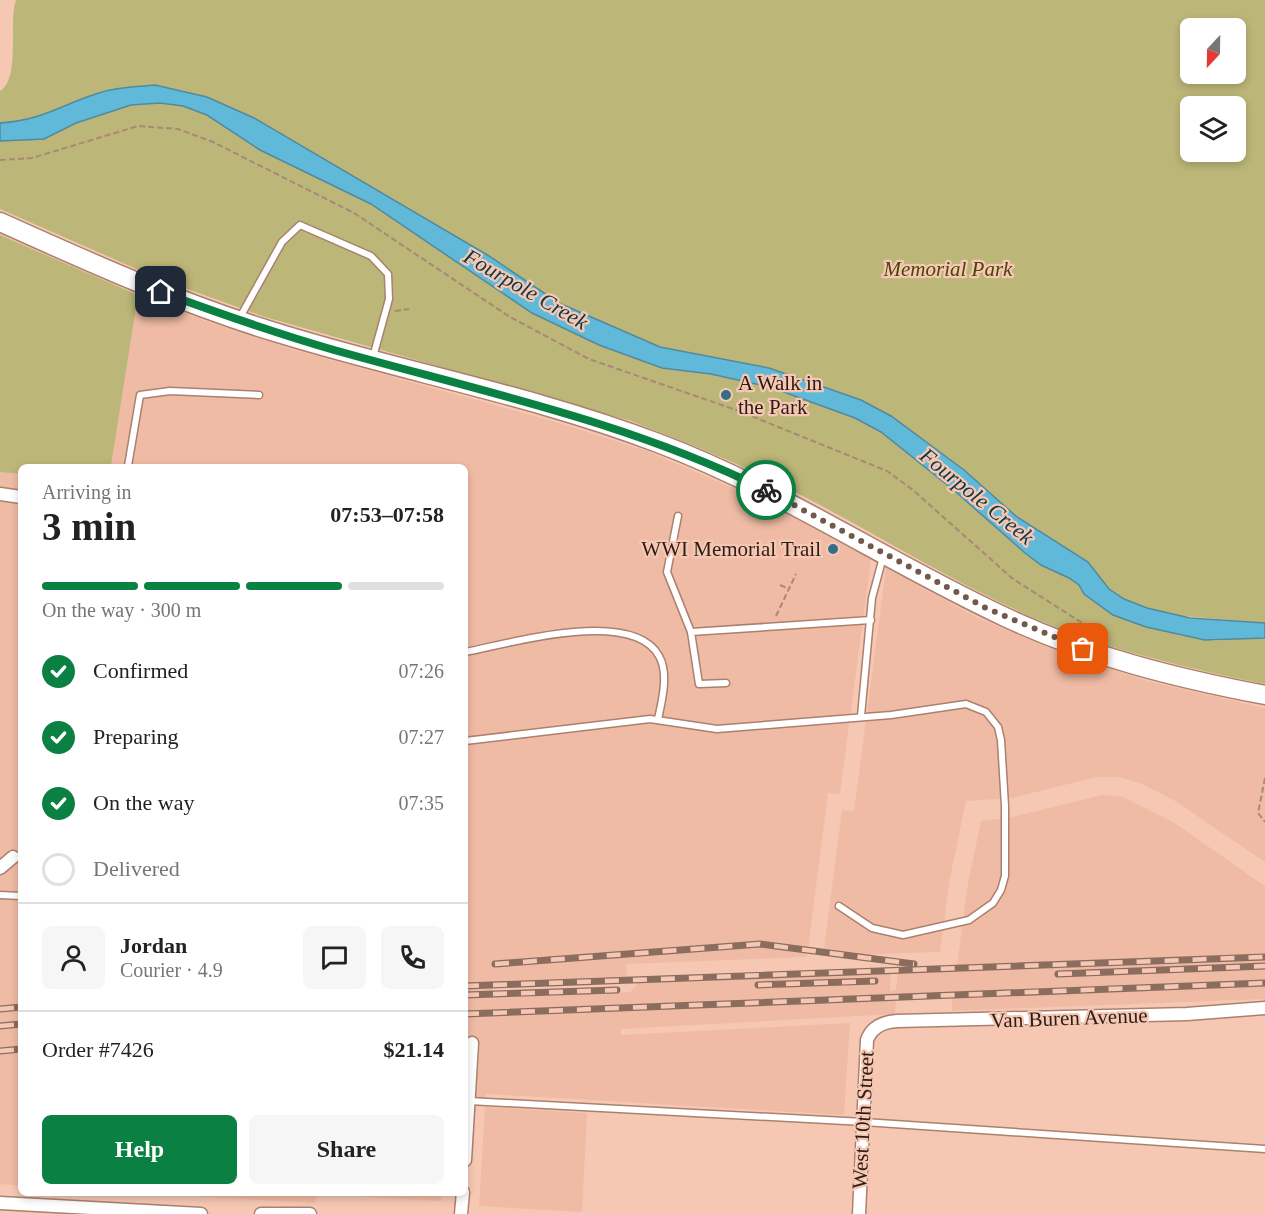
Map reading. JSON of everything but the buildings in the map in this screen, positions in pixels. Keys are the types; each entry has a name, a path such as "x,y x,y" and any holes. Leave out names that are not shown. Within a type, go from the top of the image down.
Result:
{"street":[{"path":"0,222 142,285 238,320 372,360 542,406 656,442 750,482 986,608 1070,645 1166,675 1265,695"},
{"path":"0,494 18,496"},
{"path":"0,868 17,854"},
{"name":"Van Buren Avenue","path":"874,1028 897,1021 1187,1014 1265,1008"},
{"name":"West 10th Street","path":"859,1214 867,1040 874,1028"},
{"path":"468,1116 472,1042"},
{"path":"461,1214 463,1196"},
{"path":"0,1203 54,1210 201,1214"},
{"path":"261,1214 310,1214"}],"lane":[{"path":"238,320 282,242 300,225 371,256 388,274 389,299 372,360"},
{"path":"128,464 140,395 170,391 259,395"},
{"path":"678,516 667,572 691,632 699,684 726,683"},
{"path":"861,716 874,589 884,554"},
{"path":"691,632 871,620"},
{"path":"468,651 537,636 593,632 630,636 654,648 660,658 663,691 658,719"},
{"path":"468,741 658,719 717,729 891,715 966,704 976,706 993,718 1001,740 1006,830 1005,876 1001,890 983,912 950,926 903,935 885,933 858,921 839,906"},
{"path":"0,895 18,896"},
{"path":"469,1101 864,1122 1265,1149"}],"path":[{"path":"0,160 32,158 138,126 178,129 213,142 301,184 354,213 501,311 589,359 739,411 887,471 913,490 1019,583 1109,640"},
{"path":"392,310 401,312 409,309"},
{"path":"775,619 796,574"},
{"path":"780,585 789,589"},
{"path":"1265,778 1258,813 1265,822"}],"shaded area":[{"path":"138,295 208,322 291,349 556,422 647,451 756,498 871,559 840,794 828,793 807,957 626,964 627,978 492,984 492,998 630,992 644,978 891,968 890,991 896,990 898,968 957,965 968,883 981,821 1012,817 1102,795 1123,797 1173,822 1265,886 1265,999 952,1011 952,998 896,1001 895,1014 621,1029 621,1035 850,1023 844,1115 486,1094 485,1099 468,1098 468,464 111,464"},
{"path":"0,472 18,474 18,1186 0,1184"},
{"path":"886,568 974,616 1061,653 1151,682 1265,708 1265,862 1175,801 1142,784 1119,777 1097,777 1012,798 966,801 950,878 940,952 823,956 842,810 854,811"},
{"path":"485,1107 587,1113 582,1212 479,1206"},
{"path":"190,1196 317,1196 315,1203"},
{"path":"352,1196 441,1196 441,1201"}],"green space":[{"name":"Memorial Park","path":"16,0 1265,0 1265,623 1184,616 1178,635 1215,641 1265,636 1265,684 1119,649 1034,618 970,587 781,485 707,451 631,421 265,317 157,278 0,209 0,132 80,113 166,98 208,106 439,227 254,118 207,97 180,90 155,86 99,93 48,115 27,121 0,123 0,91 10,75"},
{"path":"0,235 138,295 111,464 18,464 18,474 0,472"}],"water":[{"name":"Fourpole Creek","path":"155,85 207,97 254,118 489,256 559,303 660,347 769,368 861,400 891,416 964,470 1017,517 1088,562 1109,589 1124,599 1147,608 1190,618 1265,623 1265,638 1205,640 1146,627 1113,615 1084,594 1079,585 1041,565 1025,553 956,492 881,432 855,418 770,387 711,374 662,368 599,345 532,313 371,204 260,150 207,115 183,106 160,103 131,105 76,123 44,139 0,141 0,123 29,119 106,91"}],"railway":[{"path":"495,964 760,944 914,964"},
{"path":"468,986 1265,957"},
{"path":"1058,974 1265,966"},
{"path":"758,985 875,981"},
{"path":"468,1014 1265,983"},
{"path":"468,995 617,990"},
{"path":"0,1009 18,1007"},
{"path":"0,1026 18,1024"},
{"path":"0,1051 18,1049"}],"way so far":[{"path":"766,490 986,608 1083,649"}],"place":[{"name":"A Walk in the Park","path":"726,395"},
{"name":"WWI Memorial Trail","path":"833,549"}],"route":[{"path":"161,292 276,333 612,427 705,461 766,490"}]}
